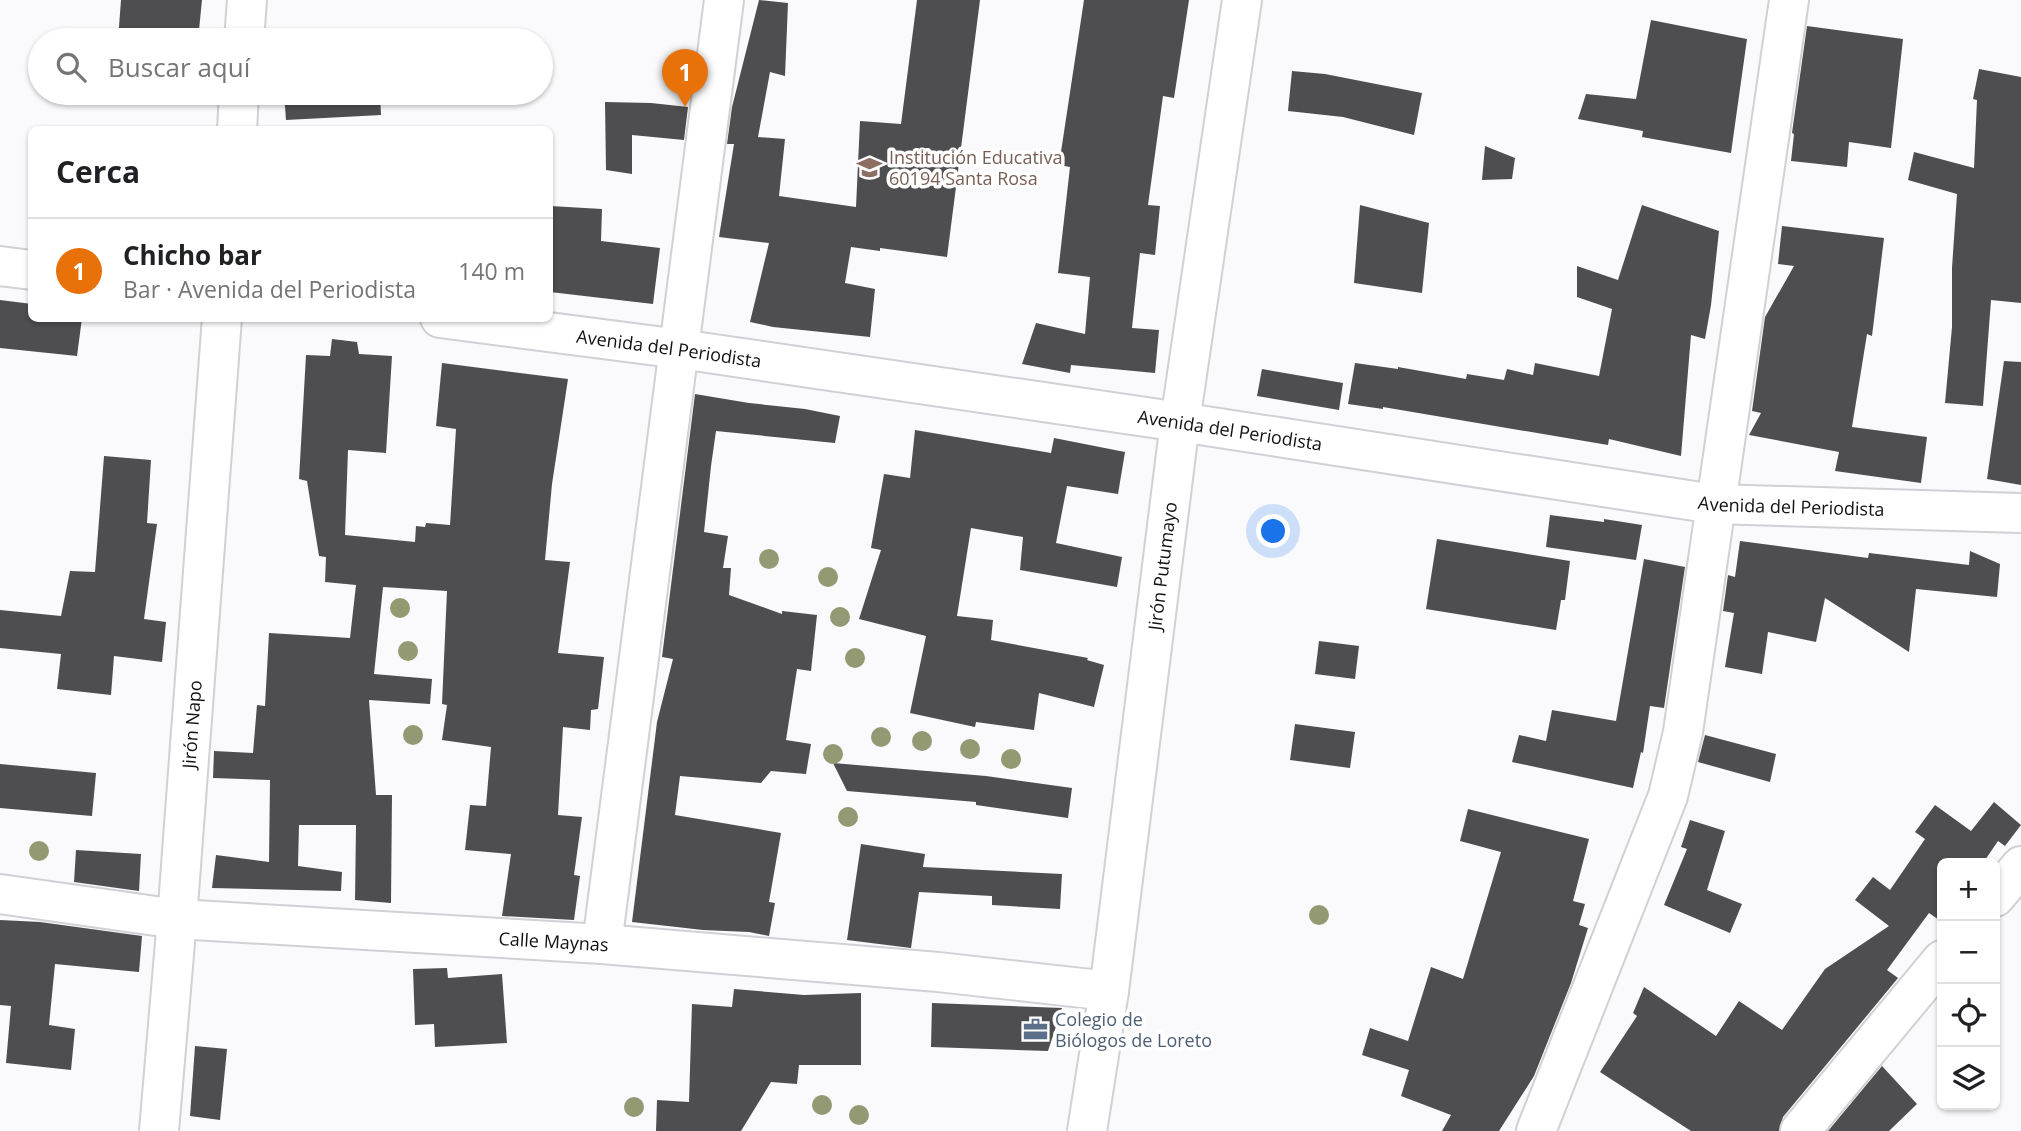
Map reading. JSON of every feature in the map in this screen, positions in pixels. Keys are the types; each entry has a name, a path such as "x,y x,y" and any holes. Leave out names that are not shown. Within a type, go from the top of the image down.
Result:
{"street":[{"path":"245,28 247,0"},
{"path":"602,944 724,0"},
{"name":"Jirón Putumayo","path":"1087,1131 1109,991 1180,422 1242,0"},
{"path":"1536,1131 1668,796 1683,732 1789,0"},
{"path":"237,126 239,105"},
{"path":"0,266 28,270"},
{"name":"Jirón Napo","path":"159,1131 222,322"},
{"name":"Avenida del Periodista","path":"471,322 680,349 1180,422 1714,505 2021,513"},
{"path":"2000,891 2021,866"},
{"name":"Calle Maynas","path":"0,894 177,919 602,944 939,972 1109,991"},
{"path":"1800,1131 1937,966"}],"building":[{"path":"121,0 202,0 199,28 119,28"},
{"path":"759,0 788,3 785,76 770,72 758,137 785,139 779,196 856,207 860,121 901,124 917,0 980,0 947,257 851,247 845,283 875,289 870,337 773,327 750,322 769,243 719,237 734,144 727,144 732,107"},
{"path":"1084,0 1189,0 1174,98 1163,96 1148,205 1160,206 1155,255 1140,253 1132,328 1159,330 1155,373 1071,365 1070,373 1022,364 1036,323 1085,334 1090,277 1058,273 1070,167 1059,165"},
{"path":"1651,20 1747,39 1731,153 1642,137 1643,131 1578,119 1586,94 1636,99"},
{"path":"1807,26 1903,39 1891,148 1849,142 1847,167 1791,161 1792,133"},
{"path":"1979,69 2021,77 2021,303 1991,300 1983,406 1945,403 1952,327 1952,268 1957,194 1908,180 1914,152 1974,168 1977,100 1973,99"},
{"path":"1292,71 1325,74 1422,93 1414,135 1343,117 1288,111"},
{"path":"605,102 688,107 684,140 632,135 632,174 606,170"},
{"path":"285,105 381,105 381,115 286,120"},
{"path":"1485,146 1515,158 1512,179 1482,180"},
{"path":"1360,205 1429,223 1422,293 1354,283"},
{"path":"1642,205 1719,231 1705,339 1691,335 1681,456 1609,439 1608,445 1383,407 1348,404 1355,363 1398,367 1466,379 1467,374 1504,380 1507,369 1533,375 1535,363 1599,376 1612,309 1577,297 1577,266 1618,280"},
{"path":"553,206 602,209 601,241 660,248 653,304 553,292"},
{"path":"1782,226 1884,238 1872,336 1867,334 1852,427 1927,437 1921,483 1835,471 1839,452 1749,435 1761,413 1752,411 1765,317 1794,266 1778,264"},
{"path":"0,300 28,304 28,322 81,322 77,356 0,348"},
{"path":"332,339 357,342 359,354 392,356 386,453 348,450 345,535 415,542 416,526 425,527 426,523 450,525 456,429 436,426 442,363 568,379 552,484 545,560 570,562 558,653 604,657 598,709 591,710 590,730 563,727 558,815 582,817 574,875 580,876 574,920 502,916 511,854 465,850 470,805 486,806 491,747 442,740 447,705 442,704 447,591 383,587 374,674 432,679 430,704 369,700 376,795 392,795 391,903 355,900 356,825 299,825 298,866 342,872 341,891 212,888 216,855 269,862 270,780 213,778 214,751 253,753 257,705 265,706 269,633 350,638 356,585 325,582 326,557 319,556 307,481 299,479 306,355 330,356"},
{"path":"2004,361 2021,362 2021,485 1987,479"},
{"path":"1262,369 1343,383 1339,410 1257,396"},
{"path":"695,394 840,416 835,443 716,431 711,466 704,532 728,536 723,568 731,568 729,595 782,614 782,611 817,615 811,671 797,669 786,740 811,744 806,774 771,771 761,783 680,776 675,815 781,833 769,902 775,903 769,936 632,922 657,722 673,659 662,657"},
{"path":"915,430 1051,453 1054,438 1125,452 1118,494 1067,486 1056,543 1122,557 1117,587 1020,570 1023,537 971,528 957,616 993,620 991,640 1088,658 1087,660 1104,665 1094,707 1039,693 1034,730 976,722 975,727 910,713 926,636 859,619 881,550 871,548 884,474 910,478"},
{"path":"104,456 151,460 147,523 157,524 144,619 166,622 162,662 114,656 111,695 57,689 61,654 0,648 0,610 61,616 70,571 95,572"},
{"path":"1550,515 1642,525 1636,560 1546,547"},
{"path":"1437,539 1570,561 1565,600 1561,600 1556,630 1426,609"},
{"path":"1740,541 1868,558 1869,553 1969,565 1970,551 2000,564 1997,597 1916,589 1909,652 1825,598 1816,642 1768,632 1762,674 1725,667 1734,613 1723,611 1728,575 1735,577"},
{"path":"1644,559 1685,567 1664,708 1650,706 1643,753 1641,752 1633,788 1512,762 1519,735 1546,741 1552,710 1616,721"},
{"path":"1319,641 1359,646 1355,679 1315,674"},
{"path":"1295,724 1355,732 1350,768 1290,760"},
{"path":"1705,735 1776,754 1770,782 1698,762"},
{"path":"833,763 986,776 1072,788 1068,818 976,805 976,802 847,791"},
{"path":"0,764 96,773 92,816 0,808"},
{"path":"1994,802 2021,825 2005,846 1998,841 1986,858 1937,858 1937,919 1929,913 1887,970 1898,978 1783,1117 1779,1131 1691,1131 1600,1072 1637,1016 1633,1013 1644,987 1716,1036 1739,1001 1782,1030 1825,969 1889,926 1855,900 1873,877 1890,890 1925,839 1915,832 1935,805 1971,831"},
{"path":"1468,809 1589,839 1573,901 1585,904 1579,925 1588,928 1571,983 1534,1076 1499,1131 1442,1131 1451,1115 1401,1096 1409,1070 1362,1055 1370,1028 1408,1041 1431,967 1463,979 1501,852 1460,841"},
{"path":"1690,820 1725,831 1707,890 1742,904 1730,933 1664,905 1687,849 1681,847"},
{"path":"861,844 925,854 923,867 1062,874 1060,909 992,905 992,896 919,892 911,948 847,940"},
{"path":"76,850 141,854 139,891 74,882"},
{"path":"0,920 40,922 142,936 139,972 55,964 49,1025 75,1029 71,1070 6,1063 11,1006 0,1005"},
{"path":"447,968 448,978 502,974 507,1043 435,1047 434,1024 415,1025 413,969"},
{"path":"734,989 804,995 861,993 861,1065 799,1065 797,1084 771,1082 741,1131 656,1131 657,1100 689,1102 692,1004 732,1007"},
{"path":"932,1003 1062,1008 1048,1051 931,1047"},
{"path":"195,1046 227,1049 220,1120 190,1116"},
{"path":"1882,1066 1917,1104 1889,1131 1828,1131"}],"place":[{"name":"Chicho bar","path":"685,107"},
{"name":"Institución Educativa 60194 Santa Rosa","path":"869,167"},
{"name":"Colegio de Biólogos de Loreto","path":"1035,1029"}]}
